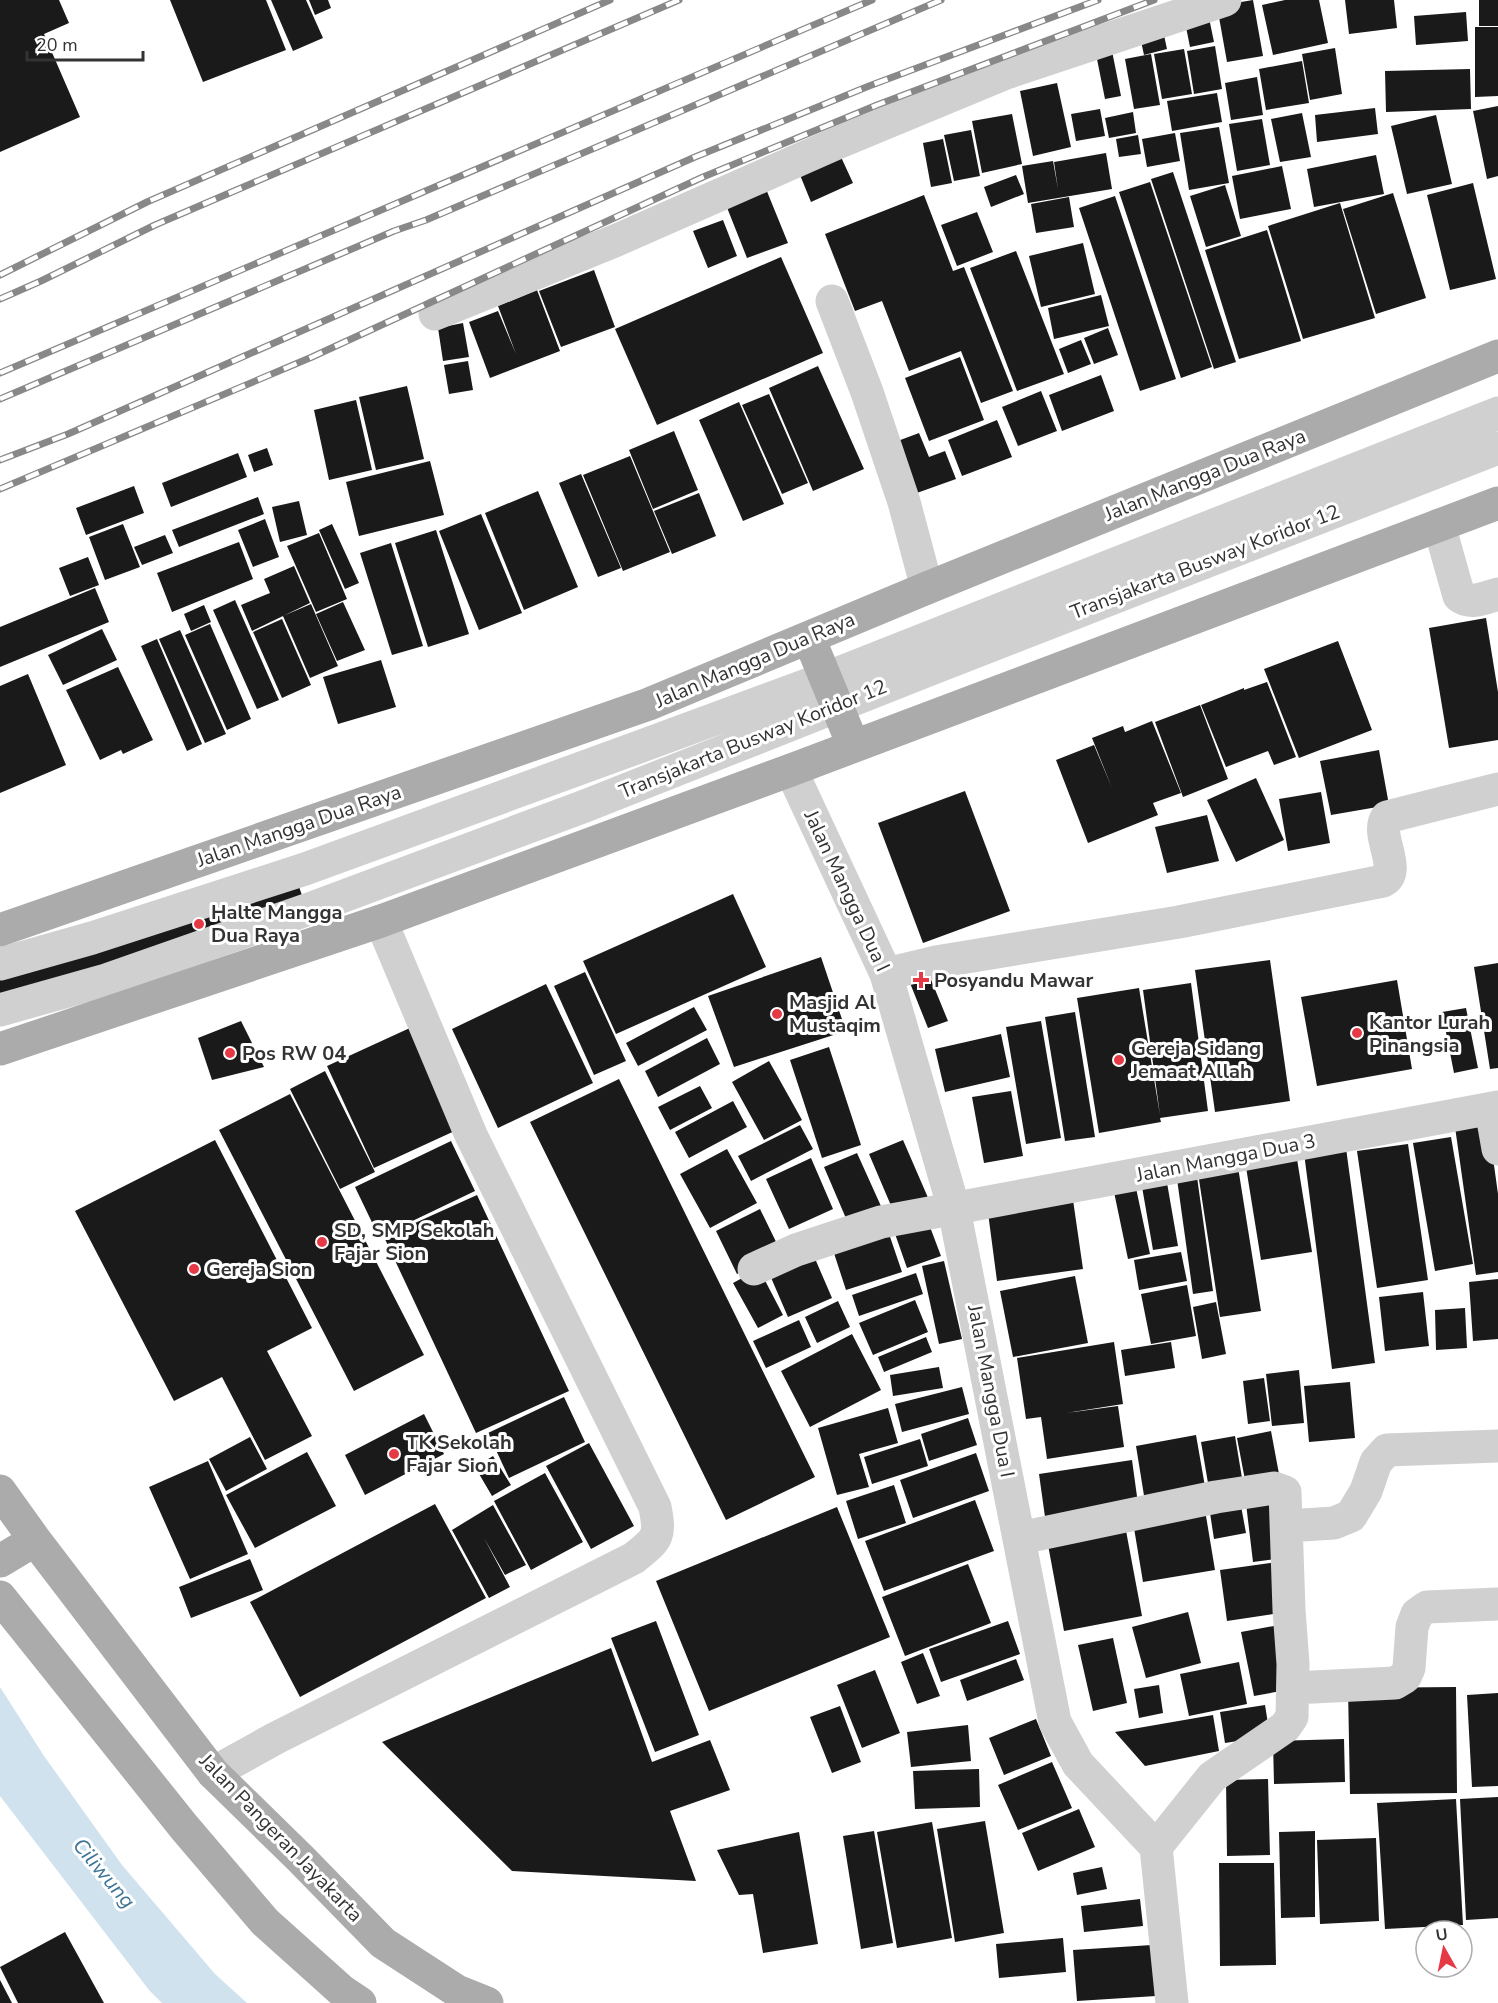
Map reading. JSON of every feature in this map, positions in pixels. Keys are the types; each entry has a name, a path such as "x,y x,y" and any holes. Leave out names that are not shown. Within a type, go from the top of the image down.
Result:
{"main road":[{"name":"Jalan Mangga Dua Raya","path":"0,930 649,704 927,588 1498,356"},
{"path":"0,1049 381,921 791,770 1498,503"},
{"path":"809,638 853,746"},
{"name":"Jalan Pangeran Jayakarta","path":"0,1491 213,1773 383,1943 457,1991 487,2003"},
{"path":"0,1561 35,1540"},
{"path":"0,1597 184,1827 265,1922 342,1991 360,2003"}],"street":[{"path":"435,314 616,240 835,144 1006,73 1225,0"},
{"path":"832,301 867,392 900,491 927,588"},
{"path":"0,964 92,938 305,869 831,692 1498,414"},
{"name":"Transjakarta Busway Koridor 12","path":"0,1010 92,984 309,909 585,806 831,692 1498,448"},
{"path":"1439,525 1459,596 1471,601 1498,594"},
{"name":"Jalan Mangga Dua I","path":"791,770 886,974 954,1209 1055,1722 1078,1764 1156,1847"},
{"path":"886,974 936,962 1179,922 1383,881 1388,879 1391,871 1383,826 1388,817 1498,789"},
{"path":"213,1773 287,1733 634,1558 653,1543 659,1527 655,1507 471,1135 381,921"},
{"path":"1495,1108 1498,1149"},
{"name":"Jalan Mangga Dua 3","path":"754,1269 796,1250 881,1222 1495,1108"},
{"path":"1287,1526 1334,1523 1351,1515 1366,1491 1376,1462 1388,1450 1498,1446"},
{"path":"1020,1538 1216,1497 1274,1488 1285,1492 1293,1688 1292,1717 1285,1727 1212,1777 1156,1847 1172,2003"},
{"path":"1293,1688 1395,1683 1405,1677 1409,1668 1412,1627 1417,1614 1427,1607 1498,1604"}],"water":[{"name":"Ciliwung","path":"0,1687 44,1756 122,1865 215,1974 247,2003 162,2003 149,1990 0,1796"}],"building":[{"path":"0,0 59,0 69,23 44,34 80,117 0,152"},
{"path":"170,0 266,0 286,50 203,82"},
{"path":"271,0 306,0 323,38 293,51"},
{"path":"309,0 328,0 331,8 315,15"},
{"path":"1253,0 1263,56 1227,62 1217,6"},
{"path":"1285,0 1319,0 1328,43 1273,55 1262,5"},
{"path":"1345,0 1394,0 1397,28 1349,34"},
{"path":"1479,0 1498,0 1498,26 1479,26"},
{"path":"1466,12 1468,41 1416,45 1414,16"},
{"path":"1208,13 1214,42 1190,47 1184,17"},
{"path":"1162,26 1167,49 1144,55 1139,32"},
{"path":"1475,27 1498,27 1498,96 1475,97"},
{"path":"1111,46 1121,96 1105,99 1095,49"},
{"path":"1215,46 1222,89 1194,94 1187,51"},
{"path":"1335,48 1342,94 1310,100 1302,54"},
{"path":"1184,49 1192,94 1162,99 1154,54"},
{"path":"1151,54 1160,105 1134,109 1125,59"},
{"path":"1302,61 1309,103 1266,110 1259,69"},
{"path":"1470,69 1471,109 1386,112 1385,71"},
{"path":"1257,77 1263,115 1231,120 1225,83"},
{"path":"1057,83 1071,147 1033,156 1020,91"},
{"path":"1217,93 1222,122 1172,131 1167,101"},
{"path":"1498,106 1498,176 1487,179 1473,111"},
{"path":"1375,108 1378,134 1317,142 1315,115"},
{"path":"1100,109 1105,136 1076,141 1071,114"},
{"path":"1133,112 1136,133 1109,138 1105,118"},
{"path":"1302,113 1311,157 1280,162 1271,119"},
{"path":"1012,114 1022,164 982,173 972,121"},
{"path":"1436,115 1452,184 1407,194 1391,126"},
{"path":"1262,119 1270,165 1237,171 1229,124"},
{"path":"1219,127 1229,183 1189,190 1180,133"},
{"path":"971,130 980,176 954,181 944,135"},
{"path":"1175,133 1180,161 1147,167 1142,139"},
{"path":"1138,135 1141,154 1119,157 1116,139"},
{"path":"943,139 952,183 931,187 923,143"},
{"path":"1106,153 1112,189 1028,203 1022,166 1053,161 1058,189 1054,162"},
{"path":"1376,155 1384,194 1314,207 1307,169"},
{"path":"841,157 853,183 811,202 800,175"},
{"path":"1282,166 1291,209 1240,219 1232,176"},
{"path":"1173,172 1236,362 1214,369 1151,179"},
{"path":"1016,175 1024,194 991,207 984,187"},
{"path":"1150,182 1212,367 1181,378 1119,192"},
{"path":"1473,183 1496,279 1450,290 1427,195"},
{"path":"1225,185 1241,236 1206,247 1190,196"},
{"path":"766,189 788,243 747,258 726,205"},
{"path":"1393,193 1426,298 1376,314 1343,209"},
{"path":"924,195 953,271 964,267 1013,391 981,403 961,351 909,371 882,301 855,311 825,234"},
{"path":"1115,196 1176,379 1140,391 1079,208"},
{"path":"1069,197 1074,227 1036,233 1031,204"},
{"path":"1340,203 1375,318 1303,339 1268,226"},
{"path":"977,212 993,252 957,266 941,225"},
{"path":"723,220 737,256 708,268 693,231"},
{"path":"1267,230 1301,341 1239,359 1205,250"},
{"path":"1083,243 1095,294 1041,307 1029,256"},
{"path":"1016,251 1064,374 1017,391 970,268"},
{"path":"781,257 823,353 657,425 615,329"},
{"path":"594,270 615,327 561,347 539,291"},
{"path":"537,290 560,351 490,378 469,322 498,311 516,354 498,306"},
{"path":"1101,295 1109,326 1054,339 1048,308"},
{"path":"463,323 469,357 443,361 438,328"},
{"path":"1108,328 1118,355 1094,364 1084,338"},
{"path":"1081,340 1091,364 1068,373 1059,349"},
{"path":"960,357 984,420 929,441 905,378"},
{"path":"468,361 473,390 449,394 444,365"},
{"path":"818,366 864,469 813,491 769,388"},
{"path":"1101,375 1114,411 1062,431 1049,395"},
{"path":"407,386 424,459 376,470 359,397"},
{"path":"1041,391 1057,431 1018,446 1002,407"},
{"path":"769,394 808,483 782,494 742,405"},
{"path":"356,400 372,470 329,480 314,410"},
{"path":"739,402 784,504 743,521 699,420"},
{"path":"997,420 1012,457 962,476 948,440"},
{"path":"674,431 698,490 653,509 629,450"},
{"path":"919,433 929,457 945,451 956,479 914,494 895,442"},
{"path":"267,448 273,465 254,472 248,455"},
{"path":"238,453 247,477 171,507 162,483"},
{"path":"630,456 670,552 623,571 583,475"},
{"path":"430,461 444,515 359,536 346,482"},
{"path":"581,474 621,568 598,577 559,483"},
{"path":"134,486 144,513 86,535 76,508"},
{"path":"538,491 578,587 524,610 485,513"},
{"path":"699,493 716,536 672,554 654,511"},
{"path":"258,497 264,514 179,547 172,530"},
{"path":"299,501 307,535 280,542 272,507"},
{"path":"481,514 522,613 479,630 439,531"},
{"path":"265,519 279,557 253,567 238,530"},
{"path":"123,524 140,567 105,580 89,537"},
{"path":"332,524 359,583 345,589 319,530"},
{"path":"436,530 469,634 428,647 395,543"},
{"path":"319,533 347,599 316,612 287,546"},
{"path":"165,535 173,553 142,565 134,547"},
{"path":"239,542 253,579 172,612 157,573"},
{"path":"391,543 423,646 392,655 360,553"},
{"path":"88,557 99,585 70,596 59,568"},
{"path":"294,566 310,603 252,631 241,605 270,593 264,579"},
{"path":"95,588 109,622 0,667 0,627"},
{"path":"235,600 279,700 257,709 213,610"},
{"path":"343,602 365,650 337,661 316,614"},
{"path":"311,604 338,666 310,678 283,616"},
{"path":"204,605 211,622 191,631 184,614"},
{"path":"1486,618 1498,692 1498,740 1449,748 1429,628"},
{"path":"282,619 311,685 282,698 253,632"},
{"path":"210,624 251,719 227,730 185,635"},
{"path":"102,629 117,660 63,685 48,655"},
{"path":"180,630 226,734 205,743 159,639"},
{"path":"157,639 202,744 187,751 141,646"},
{"path":"1338,641 1372,730 1299,758 1264,669"},
{"path":"381,660 396,707 338,724 323,677"},
{"path":"118,667 153,740 123,754 121,750 100,760 66,690"},
{"path":"28,674 66,765 0,793 0,686"},
{"path":"1267,682 1296,757 1274,765 1268,751 1226,767 1201,705 1244,688 1244,690"},
{"path":"1200,705 1228,779 1183,797 1155,722"},
{"path":"1152,721 1181,793 1153,803 1158,815 1088,843 1056,760 1094,745 1112,788 1092,738 1123,726 1125,732"},
{"path":"1379,750 1389,805 1331,815 1320,761"},
{"path":"1256,778 1284,840 1236,862 1207,800"},
{"path":"965,791 1010,911 923,943 878,823"},
{"path":"1321,792 1330,843 1288,851 1279,799"},
{"path":"1207,815 1219,861 1167,873 1155,827"},
{"name":"Halte Mangga Dua Raya","path":"295,875 306,907 0,1006 0,968"},
{"path":"733,894 766,967 616,1034 583,961"},
{"name":"Masjid Al Mustaqim","path":"821,957 846,1031 734,1067 708,996"},
{"path":"1270,960 1290,1101 1215,1112 1195,970"},
{"path":"1498,963 1498,1068 1490,1069 1474,967"},
{"path":"925,965 948,1021 928,1028 906,973"},
{"path":"585,972 626,1061 594,1075 554,986"},
{"name":"Kantor Lurah Pinangsia","path":"1397,980 1412,1069 1317,1086 1301,997"},
{"path":"1191,983 1208,1111 1160,1118 1161,1122 1099,1133 1077,998 1139,988 1160,1115 1143,990"},
{"path":"546,984 593,1083 498,1128 452,1029"},
{"path":"694,1007 707,1030 638,1066 626,1043"},
{"path":"1466,1008 1478,1068 1454,1073 1442,1012"},
{"path":"1075,1012 1095,1137 1065,1141 1045,1017"},
{"name":"Pos RW 04","path":"241,1021 264,1067 212,1080 198,1038"},
{"path":"1041,1021 1061,1138 1026,1144 1006,1027"},
{"path":"412,1027 459,1129 374,1168 327,1066"},
{"path":"1001,1034 1010,1077 945,1092 935,1049"},
{"path":"707,1038 720,1064 658,1097 645,1071"},
{"path":"829,1047 861,1145 822,1158 790,1060"},
{"path":"769,1061 802,1120 764,1140 732,1082"},
{"path":"325,1071 375,1172 340,1189 290,1089"},
{"path":"619,1079 815,1477 726,1520 530,1122"},
{"path":"700,1086 712,1108 670,1130 658,1107"},
{"path":"1011,1091 1023,1156 984,1163 972,1097"},
{"name":"SD, SMP Sekolah Fajar Sion","path":"290,1094 424,1355 354,1391 219,1130"},
{"path":"733,1101 747,1127 689,1158 675,1132"},
{"path":"1488,1122 1498,1194 1498,1272 1476,1275 1455,1127"},
{"path":"800,1125 813,1149 751,1181 738,1156"},
{"path":"1451,1137 1473,1264 1435,1271 1413,1143"},
{"name":"Gereja Sion","path":"215,1140 312,1328 267,1351 312,1436 265,1460 222,1377 174,1401 75,1211"},
{"path":"903,1140 929,1200 895,1215 869,1154"},
{"path":"451,1141 475,1191 379,1237 355,1187"},
{"path":"1408,1144 1428,1280 1377,1288 1357,1151"},
{"path":"1346,1148 1375,1363 1332,1369 1304,1153"},
{"path":"727,1149 757,1203 710,1228 680,1174"},
{"path":"857,1153 885,1215 851,1230 824,1167"},
{"path":"811,1158 833,1209 789,1229 766,1179"},
{"path":"1297,1159 1312,1252 1261,1260 1246,1167"},
{"path":"1238,1167 1261,1311 1220,1317 1198,1173"},
{"path":"1166,1177 1178,1246 1153,1250 1141,1181"},
{"path":"1197,1177 1213,1291 1193,1294 1177,1179"},
{"path":"1136,1188 1150,1254 1128,1259 1114,1192"},
{"path":"1072,1193 1083,1269 997,1281 987,1205"},
{"path":"477,1195 569,1391 476,1433 384,1237"},
{"path":"760,1209 781,1252 737,1274 716,1231"},
{"path":"927,1219 941,1256 907,1268 894,1231"},
{"path":"886,1225 902,1272 846,1290 831,1244"},
{"path":"810,1247 832,1298 788,1317 766,1266"},
{"path":"1181,1252 1187,1281 1139,1290 1134,1260"},
{"path":"944,1261 962,1339 939,1344 922,1266"},
{"path":"759,1269 783,1315 758,1328 733,1283"},
{"path":"916,1273 923,1294 859,1316 852,1295"},
{"path":"1075,1276 1088,1343 1013,1357 1000,1291"},
{"path":"1498,1279 1498,1339 1473,1341 1469,1282"},
{"path":"1187,1285 1196,1336 1151,1344 1141,1294"},
{"path":"1423,1292 1429,1346 1385,1351 1379,1297"},
{"path":"915,1300 928,1332 873,1355 859,1323"},
{"path":"838,1301 850,1327 817,1343 805,1317"},
{"path":"1216,1302 1226,1354 1202,1359 1193,1307"},
{"path":"1465,1308 1467,1348 1436,1350 1435,1310"},
{"path":"799,1320 811,1347 766,1368 753,1341"},
{"path":"852,1334 881,1390 810,1427 781,1371"},
{"path":"926,1337 932,1352 884,1372 878,1357"},
{"path":"1114,1342 1123,1404 1066,1413 1118,1406 1124,1447 1047,1459 1041,1417 1026,1419 1017,1358"},
{"path":"1171,1342 1175,1368 1125,1376 1121,1350"},
{"path":"939,1367 943,1388 893,1396 890,1375"},
{"path":"1299,1370 1304,1423 1272,1426 1266,1374"},
{"path":"1264,1378 1270,1421 1248,1424 1243,1381"},
{"path":"1350,1382 1355,1438 1309,1442 1304,1386"},
{"path":"962,1387 969,1414 902,1432 895,1404"},
{"path":"564,1397 585,1442 509,1478 488,1433"},
{"path":"888,1408 898,1443 859,1454 869,1487 837,1495 818,1428"},
{"name":"TK Sekolah Fajar Sion","path":"424,1414 444,1454 365,1495 345,1455"},
{"path":"968,1418 977,1445 929,1461 921,1434"},
{"path":"1271,1431 1279,1474 1245,1480 1237,1438"},
{"path":"1196,1435 1207,1498 1146,1508 1136,1446"},
{"path":"1235,1436 1243,1484 1209,1489 1201,1442"},
{"path":"250,1437 267,1469 226,1491 209,1459"},
{"path":"920,1439 928,1466 872,1484 864,1457"},
{"path":"589,1443 634,1526 591,1549 546,1466"},
{"path":"307,1452 336,1506 255,1548 226,1495"},
{"path":"976,1453 989,1491 913,1518 900,1480"},
{"path":"493,1456 511,1485 492,1496 475,1467"},
{"path":"1132,1460 1139,1511 1046,1524 1039,1474"},
{"path":"208,1461 248,1554 190,1579 149,1487"},
{"path":"545,1473 583,1542 531,1570 494,1501"},
{"path":"894,1485 906,1523 858,1539 846,1501"},
{"path":"1276,1492 1284,1558 1253,1562 1245,1495"},
{"path":"1239,1495 1246,1533 1214,1539 1208,1500"},
{"path":"975,1500 994,1551 884,1591 865,1541"},
{"path":"435,1504 486,1598 300,1697 250,1602"},
{"path":"1204,1504 1215,1570 1143,1582 1132,1516"},
{"path":"493,1505 526,1565 505,1575 484,1538 510,1587 489,1598 452,1530"},
{"path":"837,1507 890,1637 709,1711 656,1581"},
{"path":"1124,1520 1142,1616 1064,1631 1046,1534"},
{"path":"250,1559 263,1590 191,1618 179,1587"},
{"path":"1278,1562 1286,1612 1227,1621 1220,1570"},
{"path":"968,1564 991,1623 905,1656 882,1597"},
{"path":"1188,1612 1201,1663 1146,1678 1132,1627"},
{"path":"656,1621 699,1735 655,1752 611,1638"},
{"path":"1008,1621 1020,1654 941,1682 929,1649"},
{"path":"1274,1626 1286,1690 1254,1696 1241,1632"},
{"path":"1113,1638 1127,1703 1093,1711 1078,1645"},
{"path":"611,1648 652,1762 710,1740 730,1790 670,1811 696,1881 512,1871 382,1742"},
{"path":"923,1653 940,1696 917,1704 901,1662"},
{"path":"1016,1659 1024,1680 967,1701 960,1680"},
{"path":"1239,1662 1247,1704 1189,1716 1180,1674"},
{"path":"875,1670 900,1733 862,1748 837,1685"},
{"path":"1159,1685 1163,1713 1139,1718 1134,1689"},
{"path":"1456,1687 1457,1793 1350,1794 1348,1688"},
{"path":"1498,1693 1498,1786 1472,1787 1467,1695"},
{"path":"1265,1705 1270,1736 1225,1743 1220,1712"},
{"path":"840,1706 861,1762 832,1773 810,1717"},
{"path":"1213,1715 1219,1751 1145,1766 1115,1732"},
{"path":"1036,1719 1051,1756 1004,1775 989,1738"},
{"path":"968,1725 971,1761 911,1767 907,1732"},
{"path":"1344,1739 1345,1782 1274,1784 1273,1741"},
{"path":"1052,1762 1072,1808 1018,1830 998,1785"},
{"path":"979,1769 980,1807 915,1809 913,1771"},
{"path":"1268,1779 1270,1855 1227,1856 1226,1780"},
{"path":"1498,1797 1498,1918 1466,1919 1460,1799"},
{"path":"1456,1799 1463,1919 1414,1919 1414,1928 1385,1929 1377,1803"},
{"path":"1079,1809 1095,1847 1038,1871 1022,1833"},
{"path":"985,1821 1004,1933 955,1942 937,1829"},
{"path":"932,1822 952,1938 897,1948 877,1832"},
{"path":"874,1831 893,1943 861,1949 843,1836"},
{"path":"1315,1831 1315,1917 1281,1918 1279,1832"},
{"path":"799,1832 818,1944 763,1953 753,1894 739,1895 717,1850"},
{"path":"1376,1838 1379,1921 1320,1924 1317,1840"},
{"path":"1219,1863 1274,1863 1276,1965 1220,1966"},
{"path":"1102,1867 1107,1889 1077,1895 1073,1873"},
{"path":"1140,1899 1143,1926 1084,1932 1081,1906"},
{"path":"65,1932 104,2003 18,2003 0,1967"},
{"path":"1063,1938 1066,1972 999,1978 996,1944"},
{"path":"1152,1945 1156,1996 1077,2001 1073,1950"},
{"path":"0,1980 12,2003 0,2003"}],"railway":[{"path":"0,275 147,202 610,0"},
{"path":"0,299 155,225 679,0"},
{"path":"0,373 872,0"},
{"path":"0,399 941,0"},
{"path":"0,460 68,434 695,157 869,86 1098,0"},
{"path":"0,489 312,357 703,177 877,105 1154,0"}],"place":[{"name":"Halte Mangga Dua Raya","path":"199,924"},
{"name":"Posyandu Mawar","path":"921,980"},
{"name":"Masjid Al Mustaqim","path":"777,1014"},
{"name":"Kantor Lurah Pinangsia","path":"1357,1033"},
{"name":"Pos RW 04","path":"230,1053"},
{"name":"Gereja Sidang Jemaat Allah","path":"1119,1060"},
{"name":"SD, SMP Sekolah Fajar Sion","path":"322,1242"},
{"name":"Gereja Sion","path":"194,1269"},
{"name":"TK Sekolah Fajar Sion","path":"394,1454"}]}
